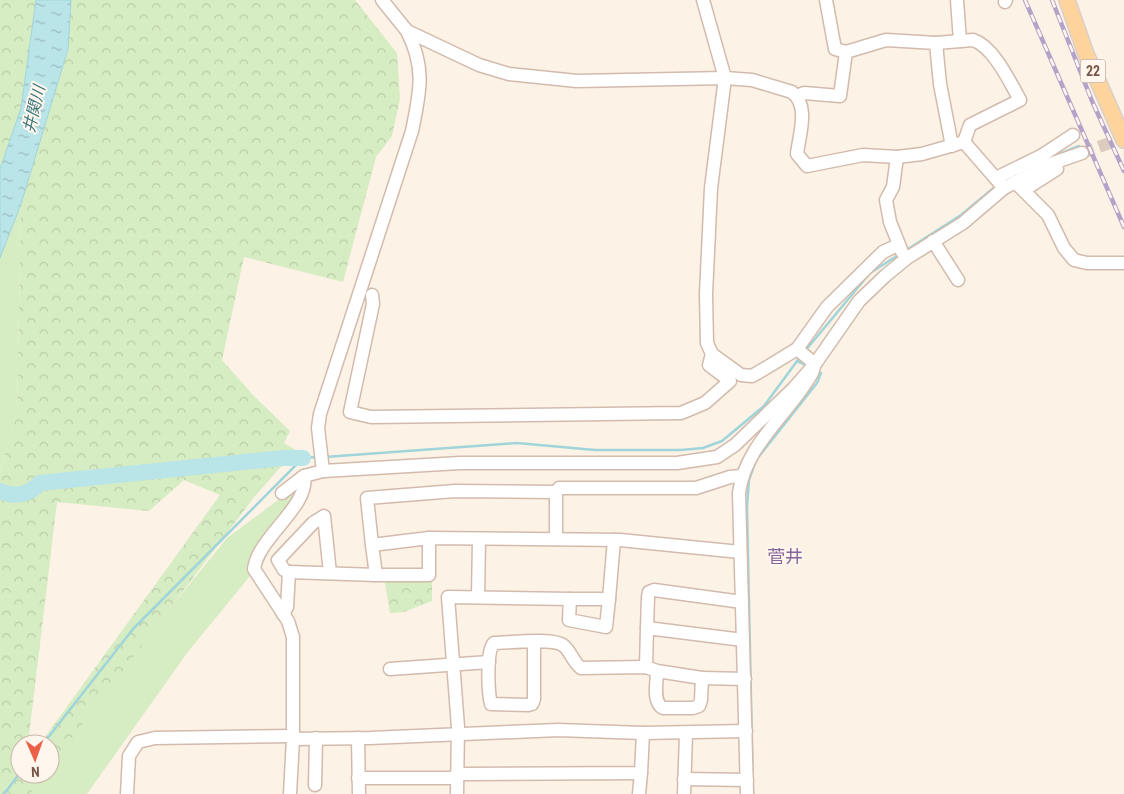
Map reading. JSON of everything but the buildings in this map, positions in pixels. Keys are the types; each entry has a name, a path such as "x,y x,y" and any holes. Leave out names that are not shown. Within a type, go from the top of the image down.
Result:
{"main road":[{"name":"22","path":"1067,0 1086,54 1124,140"}],"street":[{"path":"323,469 318,428 320,414 410,140 420,94 419,56 407,31 382,0"},
{"path":"703,0 714,47 725,78 711,188 706,343 712,354 741,375 752,376 806,356"},
{"path":"407,31 479,65 509,74 577,81 725,78 752,80 792,92 797,96 802,110 797,154 807,166 863,155 897,157 958,144 970,125 1020,100 998,61 979,42 936,43 886,40 846,52 835,49 826,0"},
{"path":"956,0 960,41"},
{"path":"936,43 940,84 958,144 1048,215 1064,248 1074,260 1087,263 1124,263"},
{"path":"797,96 804,93 840,96 846,52"},
{"path":"747,794 739,493 741,476 750,456 806,384 806,356 828,307 840,294 883,252 902,251 933,241 963,223 1041,156 1073,135"},
{"path":"1007,184 1050,164 1082,156"},
{"path":"897,157 895,180 886,200 902,251"},
{"path":"933,241 958,280"},
{"path":"282,493 304,476 323,469 460,463 697,461 717,457 735,445 806,356 859,301 902,251"},
{"path":"372,294 371,313 350,412 371,418 681,413 705,404 730,381 709,364 712,354"},
{"path":"290,794 293,737 293,643 288,621 260,581 254,569 255,560 300,497 305,487 304,476"},
{"path":"556,540 556,492 559,488 696,488 730,477 741,476"},
{"path":"376,575 367,498 455,491 556,492"},
{"path":"330,573 324,516 313,523 278,560 284,570 289,572 376,575 429,575 429,538"},
{"path":"372,545 429,538 472,537 479,540 614,540 740,552"},
{"path":"478,597 479,540"},
{"path":"570,598 569,620 606,627 614,540"},
{"path":"283,614 287,607 289,572"},
{"path":"702,678 702,700 699,706 693,708 663,708 659,706 652,669 648,628 649,592 654,590 742,602"},
{"path":"457,794 457,734 453,663 442,598 608,599"},
{"path":"648,628 743,640"},
{"path":"534,642 534,699 532,704 512,706 491,704 489,662 490,647 494,643 534,642 560,643 580,668 652,669 702,678 745,680"},
{"path":"390,668 489,662"},
{"path":"127,794 129,756 138,742 155,738 358,738 558,730 643,733 746,732"},
{"path":"639,794 643,733"},
{"path":"684,794 686,733"},
{"path":"315,785 316,738"},
{"path":"358,738 358,794"},
{"path":"358,778 457,776 463,774 641,773"},
{"path":"684,779 747,780"}],"green space":[{"path":"0,0 36,0 21,108 0,169"},
{"path":"71,0 355,0 397,53 400,99 392,136 376,157 343,282 244,257 222,360 254,396 290,431 284,443 296,450 255,496 60,754 60,734 47,734 220,495 184,480 149,511 57,502 29,734 10,734 10,784 38,784 30,794 0,794 0,471 17,413 21,204 68,49"},
{"path":"21,204 17,413 0,471 0,258"},
{"path":"296,492 250,562 250,576 187,653 87,794 30,794 38,784 60,784 60,754 145,639 227,538 278,500"},
{"path":"384,578 432,578 432,601 404,612 390,613"}],"water":[{"name":"井関川","path":"36,0 71,0 68,49 21,204 0,258 0,169 21,108"}],"waterway":[{"path":"1052,157 1079,146"},
{"path":"905,251 961,215 996,186"},
{"path":"805,351 870,273 900,254"},
{"path":"325,457 517,443 595,450 681,450 703,448 722,441 764,406 800,357"},
{"path":"797,361 806,365"},
{"path":"753,794 747,507 749,480 756,460 817,383 821,373"},
{"path":"51,734 133,629 303,458 317,457"},
{"path":"0,491 16,495 26,493 40,483 283,458 303,458"},
{"path":"4,794 12,784"}],"tunnel":[{"path":"1082,153 1124,138"}],"railway":[{"path":"1025,0 1124,227"},
{"path":"1052,0 1092,101 1124,171"}],"district":[{"name":"菅井","path":"785,556"}]}
